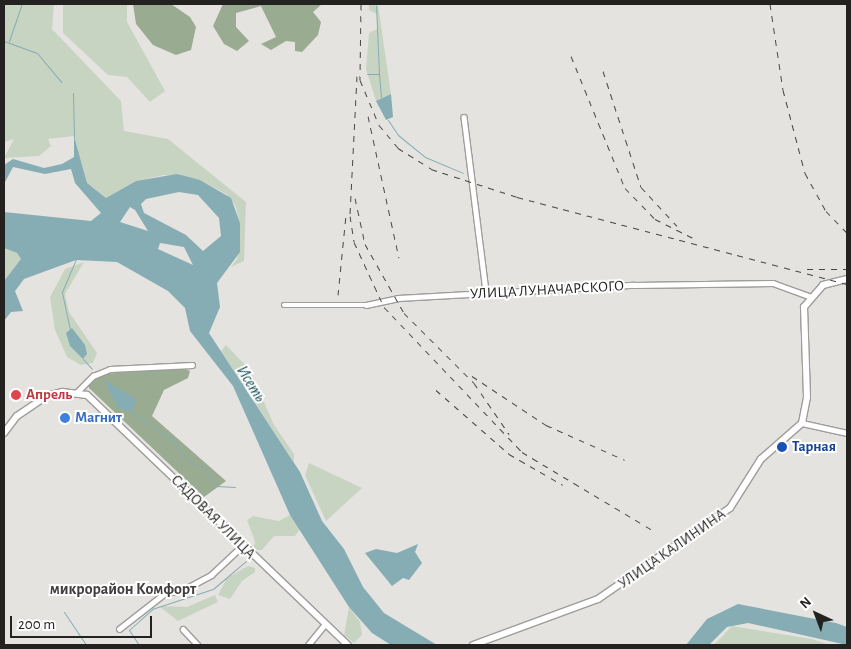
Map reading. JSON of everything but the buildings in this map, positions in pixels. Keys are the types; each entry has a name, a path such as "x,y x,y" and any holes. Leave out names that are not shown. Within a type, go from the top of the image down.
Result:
{"main road":[{"path":"802,423 807,397 803,320 809,296 823,285 847,279"},
{"path":"4,433 32,404 62,392 77,392"},
{"name":"САДОВАЯ УЛИЦА","path":"77,392 97,402 242,546 324,625 348,645"},
{"name":"УЛИЦА КАЛИНИНА","path":"473,645 577,609 618,588 716,520 761,459 802,423"}],"street":[{"path":"464,116 486,292"},
{"name":"УЛИЦА ЛУНАЧАРСКОГО","path":"284,305 366,305 398,298 486,292 773,283 809,296"},
{"path":"77,392 94,376 110,369 192,365"},
{"path":"802,423 847,433"},
{"path":"119,629 158,597 212,575 242,546"},
{"path":"308,645 324,625"},
{"path":"183,629 198,645"}],"green space":[{"path":"4,4 54,4 52,29 121,101 124,131 168,139 246,202 244,261 231,267 237,259 240,223 235,205 226,194 200,180 164,175 136,181 106,198 87,183 74,136 48,139 51,146 39,156 4,158 14,139 4,142"},
{"path":"63,4 127,4 127,22 165,91 150,102 127,77 108,75 63,33"},
{"path":"133,4 171,4 190,17 196,27 191,50 176,55 153,45 136,24"},
{"path":"223,4 322,4 313,12 321,22 318,35 302,52 295,51 295,42 286,41 271,50 261,44 276,37 261,6 236,13 236,27 249,41 237,51 224,44 213,26"},
{"path":"369,4 378,4 391,94 376,101 366,69 369,33 377,29 377,14 369,10"},
{"path":"4,248 17,253 21,259 4,281"},
{"path":"84,262 65,294 69,312 97,353 93,363 81,365 67,357 55,330 50,297 65,269"},
{"path":"226,345 250,370 274,425 294,454 294,462 221,351"},
{"path":"178,367 190,371 188,378 164,390 152,416 226,481 204,497 89,388 88,383 105,374"},
{"path":"309,463 362,488 326,521 305,475"},
{"path":"290,515 300,529 295,536 274,536 262,550 253,550 255,542 247,520 253,516 279,521"},
{"path":"248,566 255,568 255,572 242,581 230,599 218,595 227,578"},
{"path":"215,595 218,602 178,621 159,606 187,607"},
{"path":"349,607 360,622 362,635 354,643 344,635"},
{"path":"732,626 812,639 829,645 714,645"}],"water":[{"path":"391,94 393,117 386,120 376,101"},
{"path":"74,136 87,183 106,198 136,181 177,174 200,180 231,198 240,223 240,252 217,283 220,307 209,333 300,472 322,521 344,549 363,587 384,613 437,645 391,645 372,633 349,607 290,515 233,386 190,331 185,308 168,291 117,262 76,260 24,279 15,291 23,311 11,312 4,321 4,281 21,259 17,253 4,248 4,212 91,221 101,213 75,183 71,169 45,174 13,167 4,184 4,165 13,159 44,168 62,164 74,157","holes":["179,192 198,195 219,218 221,236 203,251 186,235 144,213 141,204 146,199","130,207 135,210 148,231 120,222","160,243 184,247 193,265 158,249"]},
{"path":"72,328 85,345 87,354 83,359 70,346 66,333"},
{"path":"104,380 136,399 132,412 118,408"},
{"path":"418,544 415,552 422,563 409,580 403,578 392,586 365,553 376,549 397,553"},
{"path":"738,604 836,623 847,627 847,645 748,623 727,627 709,645 686,645 707,619"}],"waterway":[{"path":"9,41 22,4"},
{"path":"367,74 379,74 376,6"},
{"path":"4,41 37,53 61,82"},
{"path":"379,74 381,97"},
{"path":"73,93 74,137"},
{"path":"388,120 398,135 425,157 463,173"},
{"path":"70,330 62,292 76,259"},
{"path":"83,359 92,369"},
{"path":"132,412 172,440 187,461 203,467 217,486 235,487"},
{"path":"139,645 129,630 152,609 213,589 246,561"},
{"path":"64,612 86,645"}],"railway":[{"path":"361,4 360,80 379,125 398,148 431,169 517,197 847,284"},
{"path":"770,4 783,90 805,173 826,211 847,233"},
{"path":"571,56 625,188 655,219 697,240"},
{"path":"603,71 641,187 677,226"},
{"path":"357,76 350,216 354,242 384,307 522,452 654,531"},
{"path":"368,116 399,258"},
{"path":"355,198 365,244 404,313 474,383 509,434"},
{"path":"338,295 346,215"},
{"path":"807,269 847,269"},
{"path":"472,376 546,425 625,460"},
{"path":"436,390 509,454 563,485"}],"place":[{"name":"Апрель","path":"16,395"},
{"name":"Магнит","path":"65,418"},
{"name":"Тарная","path":"782,447"}],"district":[{"name":"микрорайон Комфорт","path":"123,589"}],"water label":[{"name":"Исеть","path":"251,384"}]}
